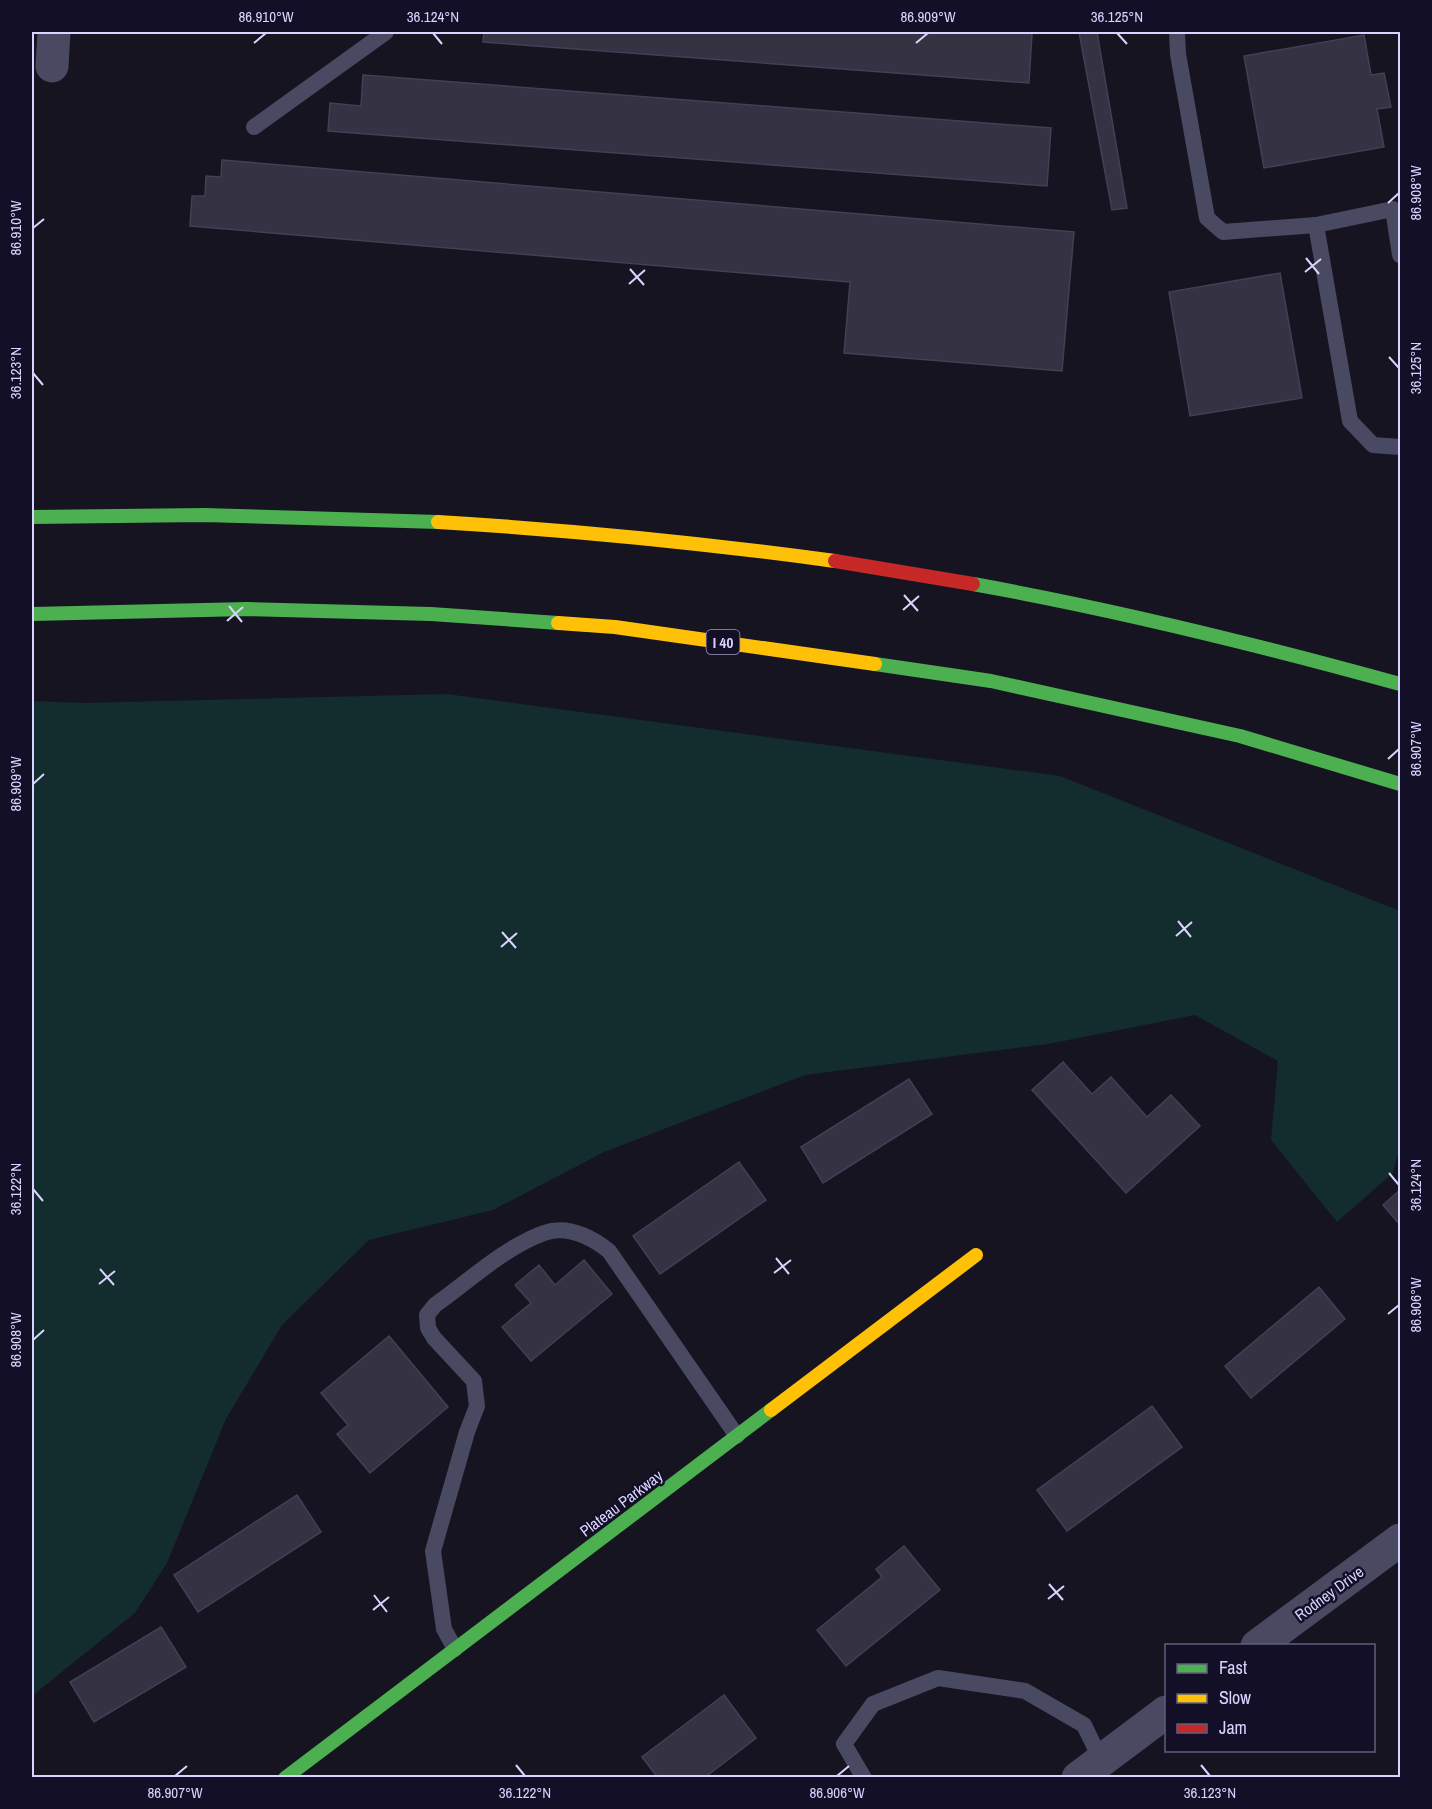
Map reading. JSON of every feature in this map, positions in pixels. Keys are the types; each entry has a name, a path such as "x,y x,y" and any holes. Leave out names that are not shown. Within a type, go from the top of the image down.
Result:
{"main road":[{"path":"32,517 285,517 457,523 745,549 1026,592 1314,658 1401,684"},
{"name":"I 40","path":"32,614 282,610 431,614 615,627 991,681 1240,736 1401,783"},
{"name":"Plateau Parkway","path":"285,1778 976,1256"}],"street":[{"path":"52,66 54,32"},
{"name":"Rodney Drive","path":"1260,1644 1401,1540"},
{"path":"1097,1772 1165,1714"}],"lane":[{"path":"254,127 386,32"},
{"path":"1177,32 1178,54 1207,218 1223,232 1316,225 1393,209 1401,255"},
{"path":"1316,225 1350,422 1373,445 1401,447"},
{"path":"455,1649 444,1629 433,1551 467,1432 477,1406 474,1382 428,1328 427,1315 435,1305 509,1252 545,1233 569,1231 594,1240 609,1251 737,1436"},
{"path":"864,1778 844,1744 873,1704 938,1678 1025,1691 1084,1725 1097,1772"}],"green space":[{"path":"447,694 1060,776 1400,911 1400,1146 1393,1173 1337,1222 1271,1140 1278,1061 1195,1015 1048,1044 805,1075 604,1152 493,1210 369,1240 282,1325 226,1419 167,1563 135,1613 32,1696 32,701 84,703"}],"building":[{"path":"484,32 1018,32 1032,34 1029,83 483,42"},
{"path":"1079,32 1097,32 1127,208 1112,210"},
{"path":"1364,35 1371,75 1384,73 1391,107 1377,109 1384,147 1264,168 1244,56"},
{"path":"363,75 1051,128 1047,186 328,131 330,103 361,106"},
{"path":"222,160 1074,232 1062,371 844,353 850,282 190,226 192,196 205,196 206,176 221,177"},
{"path":"1280,273 1302,398 1190,416 1169,292"},
{"path":"1063,1062 1092,1094 1111,1077 1147,1117 1171,1095 1200,1126 1126,1193 1032,1090"},
{"path":"909,1079 932,1114 823,1183 801,1147"},
{"path":"739,1162 766,1200 660,1274 633,1236"},
{"path":"1400,1190 1400,1225 1383,1205"},
{"path":"584,1260 612,1294 531,1361 502,1327 531,1303 515,1285 539,1265 555,1285"},
{"path":"1319,1287 1345,1319 1251,1398 1225,1366"},
{"path":"389,1336 448,1407 370,1473 337,1434 348,1425 321,1393"},
{"path":"1152,1406 1182,1447 1067,1531 1037,1490"},
{"path":"297,1495 321,1532 198,1612 174,1575"},
{"path":"904,1546 940,1590 846,1666 817,1630 882,1577 876,1569"},
{"path":"161,1627 186,1667 94,1722 70,1682"},
{"path":"724,1695 756,1738 704,1778 658,1778 642,1757"}],"traffic: fast":[{"path":"32,517 204,515 438,522"},
{"path":"973,584 1188,629 1400,684"},
{"path":"32,614 247,609 431,614 558,623"},
{"path":"875,664 991,681 1240,736 1400,784"},
{"path":"285,1778 771,1410"}],"traffic: slow":[{"path":"438,522 637,538 835,561"},
{"path":"558,623 615,627 875,664"},
{"path":"771,1410 976,1255"}],"traffic: jam":[{"path":"835,561 973,584"}]}
